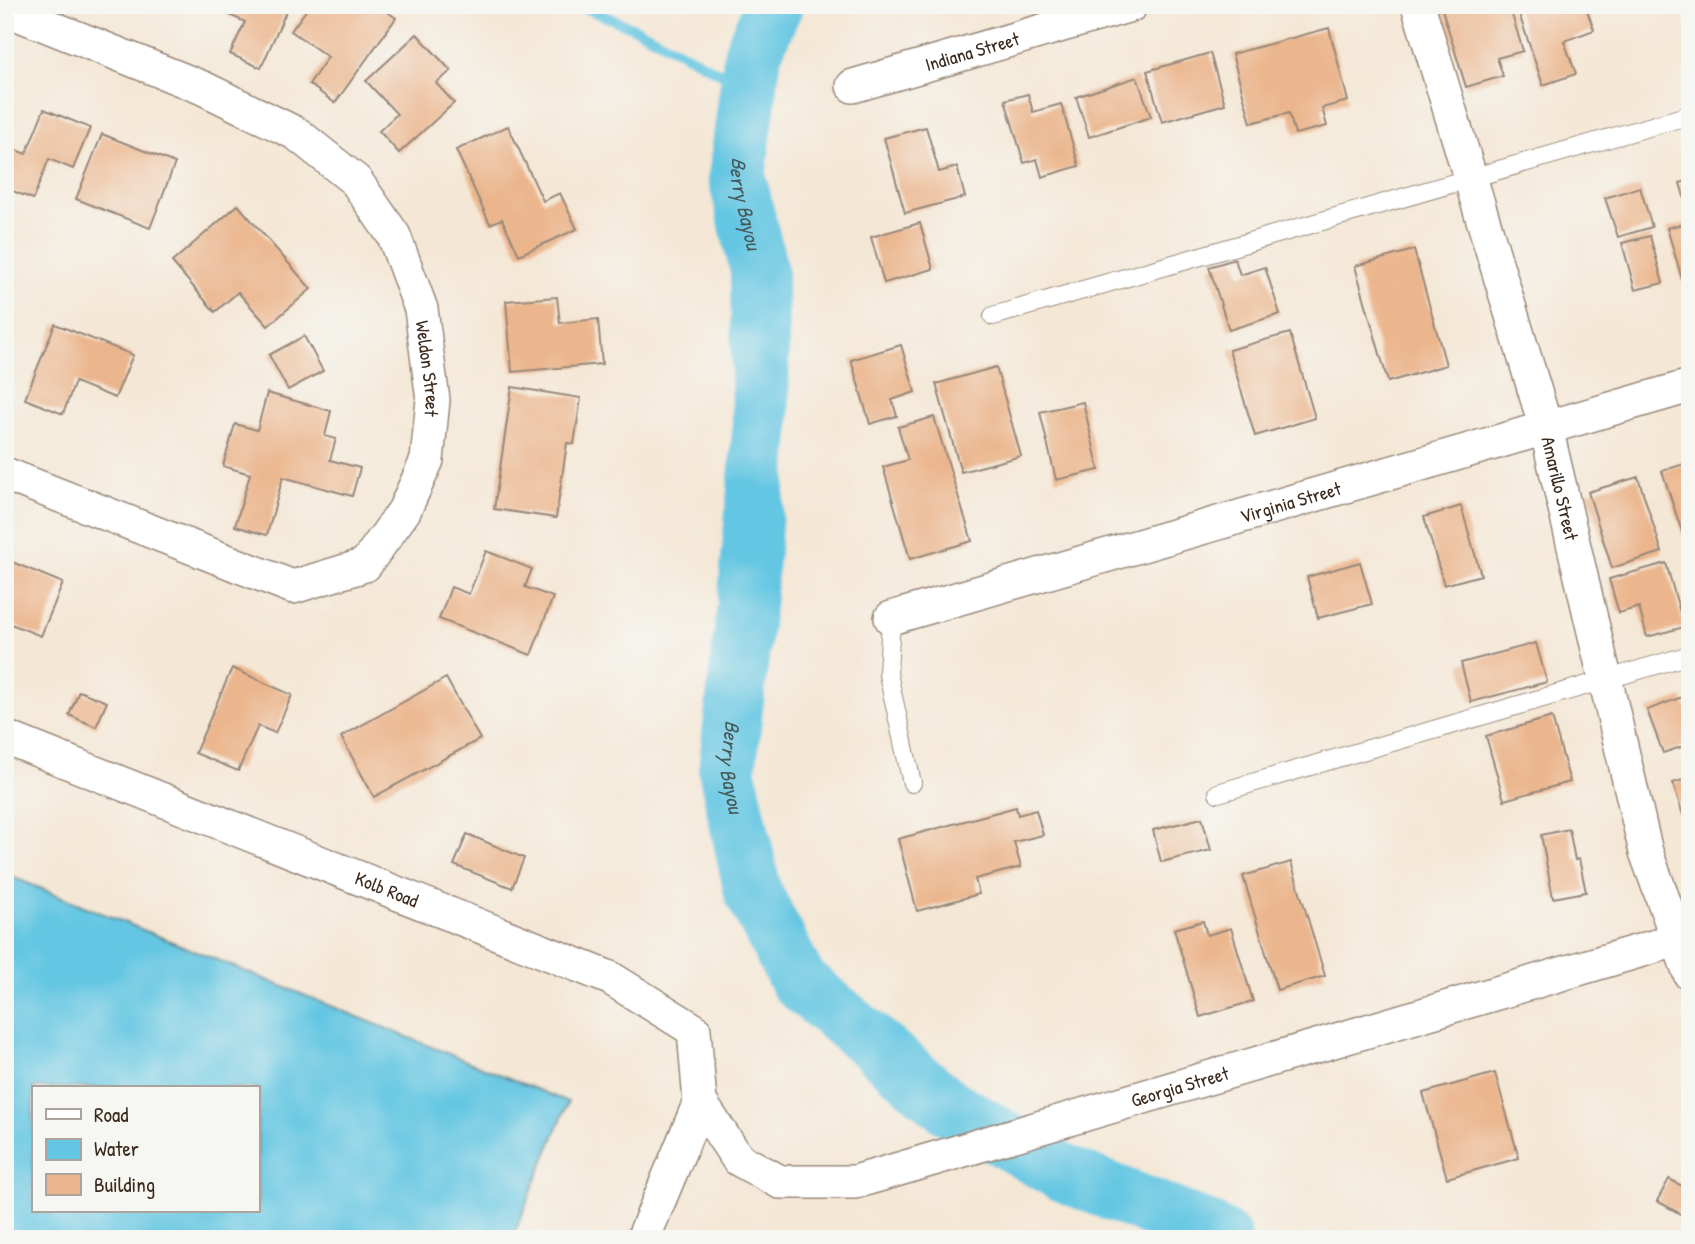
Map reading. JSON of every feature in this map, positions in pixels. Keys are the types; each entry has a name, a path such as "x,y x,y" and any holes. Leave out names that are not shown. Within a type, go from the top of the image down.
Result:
{"street":[{"name":"Indiana Street","path":"853,86 1131,5"},
{"name":"Amarillo Street","path":"1418,5 1546,428 1646,852 1684,938 1690,974"},
{"name":"Weldon Street","path":"5,9 203,88 297,134 356,181 394,236 421,309 433,400 427,460 404,511 366,565 293,587 5,474"},
{"name":"Virginia Street","path":"891,618 1690,386"},
{"name":"Kolb Road","path":"5,737 610,978 694,1030 700,1102"},
{"name":"Georgia Street","path":"700,1102 738,1158 780,1182 855,1182 1684,938"},
{"path":"643,1239 700,1102"}],"lane":[{"path":"993,316 1690,115"},
{"path":"891,618 888,674 912,783"},
{"path":"1218,793 1690,656"}],"water":[{"path":"5,874 568,1102 512,1239 5,1239"}],"building":[{"path":"208,5 289,5 261,68 230,54 245,22"},
{"path":"310,5 378,5 396,18 335,103 309,84 328,57 291,31"},
{"path":"1509,5 1523,51 1497,58 1503,76 1466,87 1441,6"},
{"path":"1516,5 1585,5 1594,30 1564,41 1576,74 1543,85"},
{"path":"1329,28 1348,101 1322,108 1327,126 1295,134 1289,113 1251,123 1232,54"},
{"path":"417,34 451,71 436,83 454,103 399,153 379,131 397,114 366,81"},
{"path":"1210,53 1225,104 1162,122 1147,71"},
{"path":"1137,77 1151,117 1089,137 1076,97"},
{"path":"1028,94 1033,112 1061,104 1079,166 1042,177 1037,159 1024,163 1005,100"},
{"path":"44,109 90,128 73,169 49,159 33,199 5,188 5,146 26,154"},
{"path":"508,126 543,201 560,193 577,229 519,255 502,219 490,224 456,150"},
{"path":"926,127 939,172 957,167 965,197 905,213 884,138"},
{"path":"102,134 175,163 150,228 76,199"},
{"path":"1690,180 1690,213 1689,213 1680,183"},
{"path":"1640,187 1652,227 1618,237 1605,198"},
{"path":"238,205 311,289 268,326 238,292 215,312 172,262"},
{"path":"1690,222 1690,303 1689,303 1667,228"},
{"path":"920,223 933,269 884,283 871,237"},
{"path":"1650,236 1663,283 1635,290 1622,243"},
{"path":"1414,250 1446,365 1388,382 1355,266"},
{"path":"1235,259 1240,275 1265,267 1280,314 1229,330 1209,267"},
{"path":"557,297 560,323 598,319 602,364 512,372 506,301"},
{"path":"55,324 133,355 115,398 75,382 63,414 25,399"},
{"path":"1290,333 1315,418 1255,436 1229,350"},
{"path":"304,336 323,371 288,390 269,355"},
{"path":"901,345 915,392 892,400 897,416 870,424 851,360"},
{"path":"996,367 1021,456 961,472 936,384"},
{"path":"512,387 581,398 574,444 567,443 556,518 494,509"},
{"path":"267,393 331,411 325,436 336,439 330,460 360,468 352,496 283,477 267,535 235,526 250,474 223,466 235,424 257,430"},
{"path":"1083,402 1099,470 1056,480 1040,412"},
{"path":"934,417 972,541 910,559 883,467 908,460 898,427"},
{"path":"1690,462 1690,536 1684,538 1662,471"},
{"path":"1638,477 1662,552 1612,568 1588,492"},
{"path":"1461,506 1481,575 1444,585 1424,517"},
{"path":"486,551 532,569 525,587 553,597 531,655 439,619 451,587 469,594"},
{"path":"5,559 63,583 41,636 11,624 5,637"},
{"path":"1360,562 1372,604 1318,618 1307,577"},
{"path":"1666,563 1684,627 1647,637 1639,607 1619,613 1609,579"},
{"path":"1536,643 1547,682 1471,702 1461,663"},
{"path":"232,668 292,695 275,733 258,726 238,771 195,753"},
{"path":"446,678 480,739 374,797 341,737"},
{"path":"79,691 107,702 96,727 69,715"},
{"path":"1682,697 1690,717 1690,744 1663,753 1647,710"},
{"path":"1552,717 1570,782 1504,800 1486,736"},
{"path":"1690,778 1690,828 1687,828 1673,783"},
{"path":"1016,807 1018,815 1036,810 1043,835 1014,842 1021,867 975,879 979,894 917,911 898,839"},
{"path":"1202,818 1211,850 1161,862 1153,830"},
{"path":"1569,829 1575,860 1579,859 1586,892 1553,898 1541,835"},
{"path":"467,834 524,858 512,888 454,865"},
{"path":"1291,862 1325,976 1277,990 1243,876"},
{"path":"1203,921 1207,935 1231,928 1253,1001 1200,1017 1174,929"},
{"path":"1495,1073 1519,1158 1447,1178 1423,1093"},
{"path":"1669,1179 1690,1190 1690,1219 1657,1201"}],"waterway":[{"path":"577,5 639,30 748,88"},
{"name":"Berry Bayou","path":"774,5 753,52 737,177 759,271 761,432 746,605 727,770 753,892 798,981 949,1107 1061,1172 1205,1229 1223,1239"}]}
